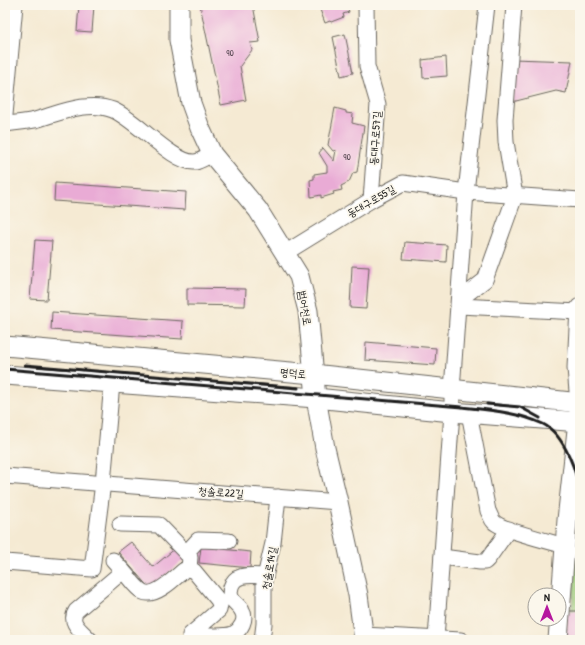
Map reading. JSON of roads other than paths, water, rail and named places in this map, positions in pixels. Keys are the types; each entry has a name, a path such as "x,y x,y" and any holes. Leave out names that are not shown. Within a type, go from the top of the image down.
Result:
{"main road":[{"name":"범어천로","path":"178,5 179,40 192,103 200,128 217,163 258,210 299,276 308,311 313,374 325,448 358,594 364,637"},
{"path":"558,640 567,520 580,412 577,368 580,317"},
{"name":"명덕로","path":"5,346 313,374 452,390 580,412"},
{"path":"5,375 316,398 461,413 580,412"},
{"path":"567,520 576,493 580,488"}],"street":[{"path":"5,115 15,5"},
{"name":"동대구로57길","path":"366,5 367,66 378,104 371,200"},
{"path":"487,5 466,192 452,390 461,413 488,511 494,522 509,529 565,546"},
{"path":"459,303 485,280 515,196 506,142 505,120 514,5"},
{"path":"5,124 24,122 75,108 90,106 107,108 114,110 177,156 190,162 200,160 212,154"},
{"name":"동대구로55길","path":"285,253 371,200 403,183 466,192 580,200"},
{"path":"459,303 580,317"},
{"path":"5,562 92,569 103,484 112,383"},
{"path":"436,639 442,557 461,413"},
{"name":"청솔로22길","path":"5,476 338,502"},
{"name":"청솔로14길","path":"262,640 265,576 273,543 278,497"},
{"path":"120,524 159,525 190,557 190,569"},
{"path":"442,557 481,568 509,529"},
{"path":"186,553 198,540 229,541"},
{"path":"90,640 75,624 73,616 118,565 143,591 151,593 158,590 184,570 190,569 194,571 218,600 220,605 219,610 190,635 226,636 233,634 242,625 243,615 242,611 230,596 231,585 235,580 244,575 265,576"},
{"path":"364,637 461,640"}],"railway":[{"path":"25,365 298,388"},
{"path":"5,369 462,407 514,414 543,424 551,429 558,437 573,466 580,496"},
{"path":"487,404 520,407 540,418"},
{"path":"579,640 580,619"}]}
